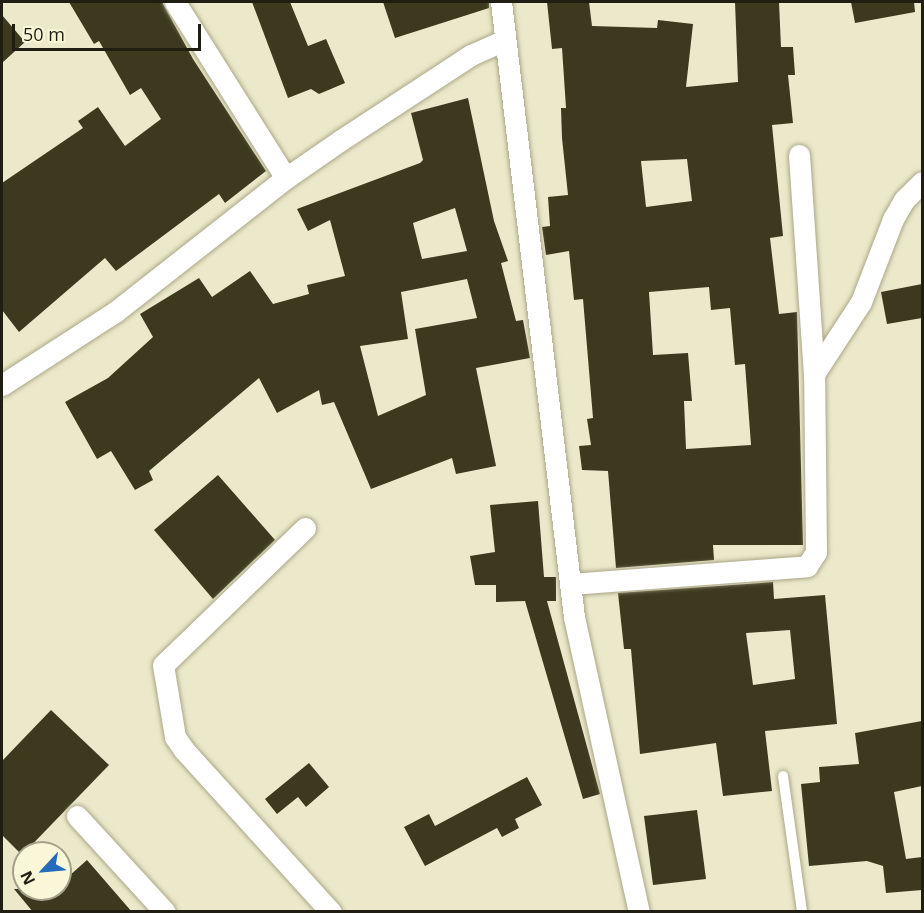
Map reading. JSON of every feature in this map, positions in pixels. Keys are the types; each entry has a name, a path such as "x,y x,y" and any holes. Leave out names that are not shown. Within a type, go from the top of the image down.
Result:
{"street":[{"path":"175,2 286,178"},
{"path":"501,2 503,41 570,584 639,912"},
{"path":"5,377 115,312 286,178 471,55 503,41"},
{"path":"570,584 807,566 816,552 814,374 799,155"},
{"path":"814,374 861,302 893,219 904,200 922,182"},
{"path":"305,528 163,665 175,737 184,750 331,912"},
{"path":"77,816 165,912"}],"lane":[{"path":"783,776 802,912"}],"building":[{"path":"69,2 162,2 193,59 266,171 225,203 219,194 116,271 105,258 19,332 2,310 2,183 83,128 78,121 98,107 125,146 161,119 141,88 130,95 99,41 94,44"},
{"path":"252,2 290,2 308,46 326,39 345,83 319,94 311,89 288,98"},
{"path":"383,2 489,2 489,8 395,38"},
{"path":"547,2 589,2 592,26 657,28 658,20 693,24 686,87 738,82 735,2 779,2 781,47 793,47 795,75 788,75 793,123 772,125 783,236 770,238 779,314 797,312 803,545 713,545 714,560 616,568 608,471 582,470 579,446 591,445 587,419 593,418 583,299 574,300 569,251 546,255 542,227 550,226 548,197 568,195 562,138 561,108 566,108 562,48 552,49","holes":["687,159 692,201 646,207 641,161","709,287 711,310 730,308 735,365 745,364 751,445 686,449 684,401 692,401 688,353 653,355 649,292"]},
{"path":"851,2 914,2 915,12 855,23"},
{"path":"2,15 25,42 2,63"},
{"path":"468,98 494,221 508,261 501,263 516,321 523,320 530,358 476,368 496,466 456,474 452,458 371,489 334,402 322,405 319,390 277,413 259,378 149,471 153,480 135,490 111,451 97,459 65,402 108,378 153,337 140,314 199,278 212,297 250,271 273,304 309,294 307,285 345,276 330,220 308,231 297,209 420,163 423,160 411,113","holes":["455,208 467,251 422,259 413,223","467,279 477,318 415,329 426,395 378,416 360,346 408,339 401,292"]},
{"path":"922,284 922,318 887,324 881,292"},
{"path":"218,475 275,540 213,599 154,530"},
{"path":"538,501 544,577 556,577 556,601 547,601 600,794 583,799 525,601 496,602 496,585 475,585 470,556 495,552 490,505"},
{"path":"773,582 774,599 825,595 837,724 765,731 772,791 723,796 716,743 640,754 631,649 624,649 618,593","holes":["790,630 795,679 753,685 746,633"]},
{"path":"51,710 109,765 36,841 12,841 12,845 2,835 2,761"},
{"path":"922,721 922,786 894,792 906,859 922,857 922,890 886,893 883,866 867,861 809,866 801,784 820,782 819,767 859,764 855,733"},
{"path":"309,763 329,787 306,807 298,797 277,814 265,799"},
{"path":"527,777 542,805 515,819 519,828 502,837 497,828 425,866 404,827 429,814 435,826"},
{"path":"697,810 706,879 653,885 644,816"},
{"path":"87,860 132,912 33,912 24,901 72,901 72,873"}]}
